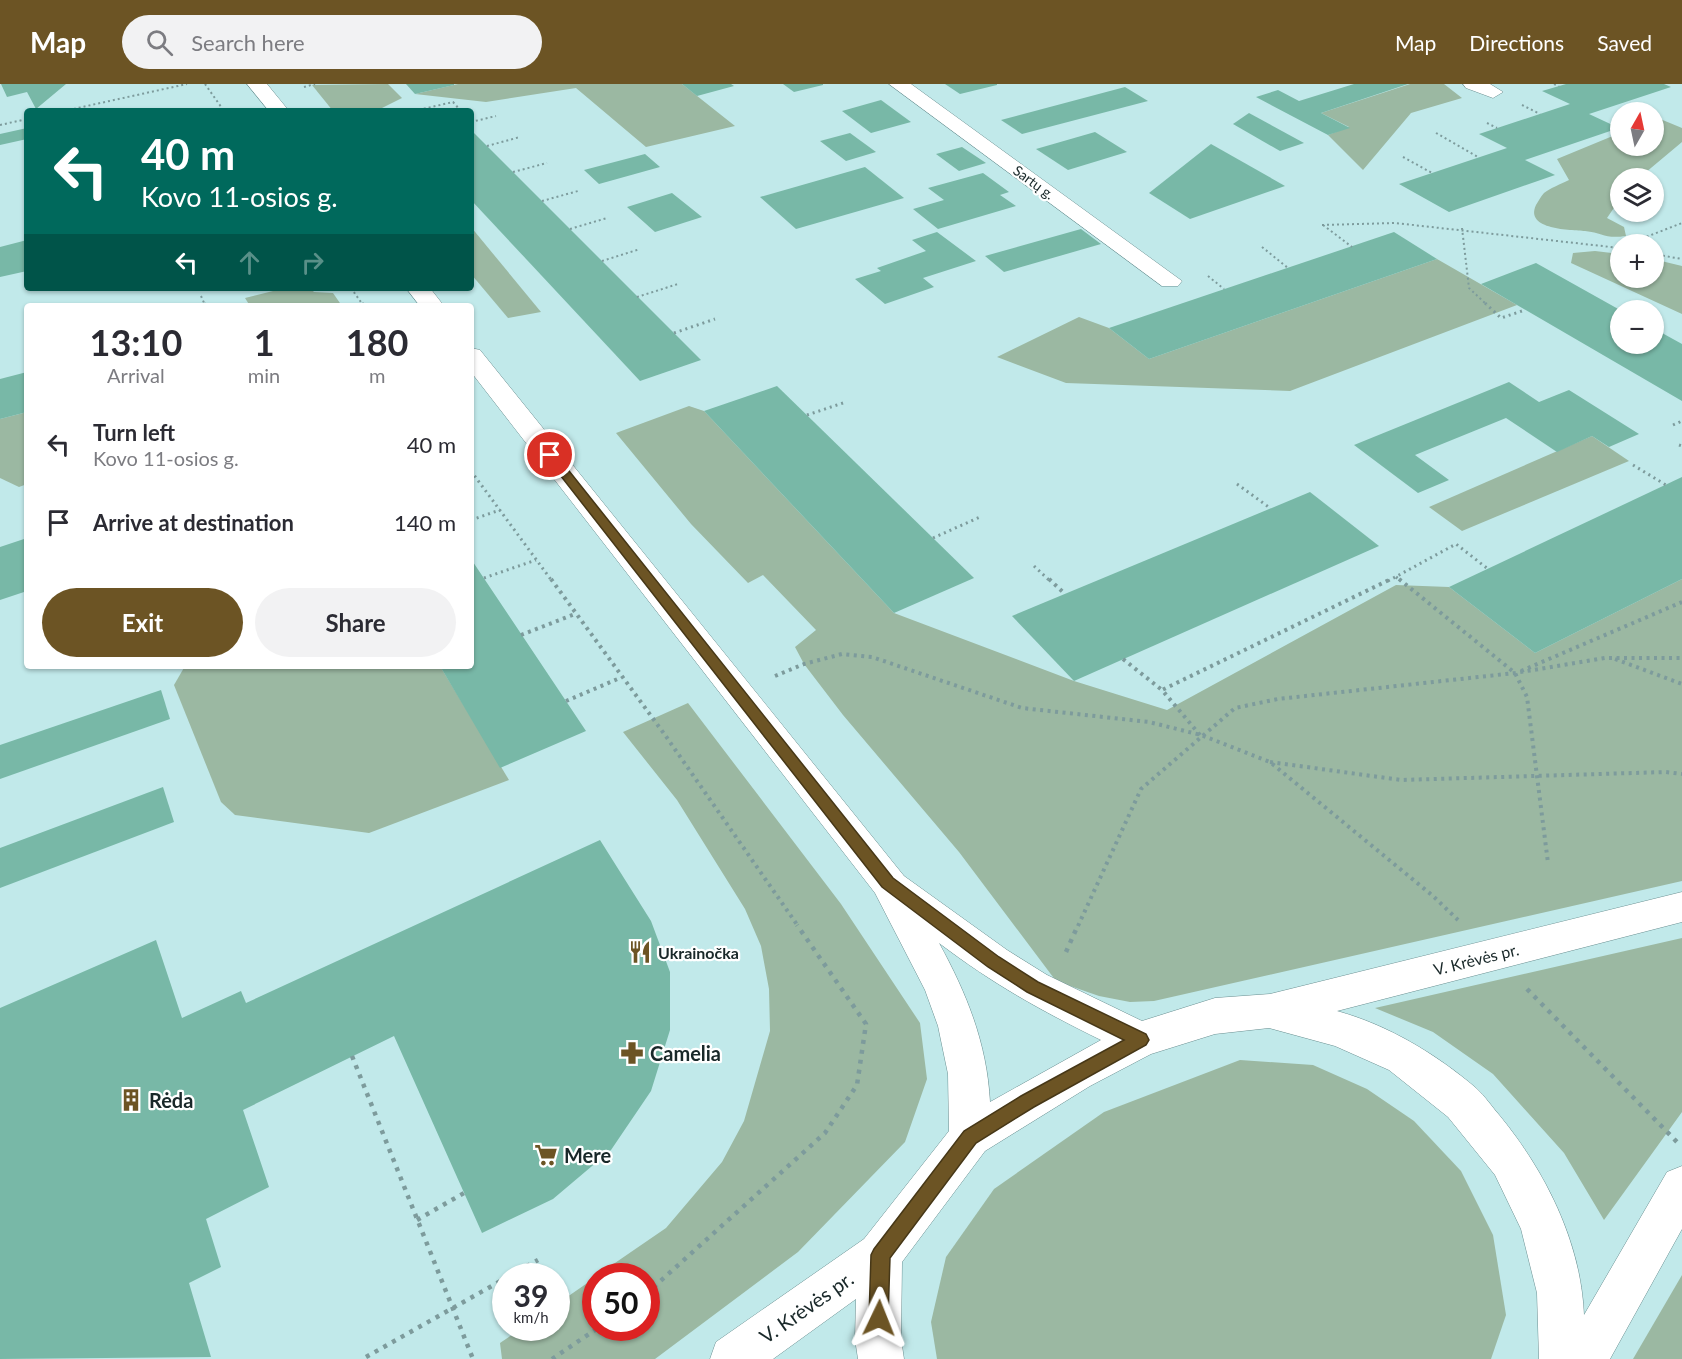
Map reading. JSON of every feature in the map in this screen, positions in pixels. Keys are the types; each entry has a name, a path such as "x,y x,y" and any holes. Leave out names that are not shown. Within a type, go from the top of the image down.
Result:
{"main road":[{"path":"257,84 277,108"},
{"name":"Sartų g.","path":"899,84 1170,281"},
{"path":"1473,84 1493,92"},
{"path":"420,291 430,303"},
{"path":"474,359 888,882 943,987 958,1026 968,1074 970,1137"},
{"path":"888,882 993,962 1033,987 1140,1040"},
{"name":"V. Krėvės pr.","path":"1269,1011 1682,907"},
{"path":"970,1137 1028,1101 1140,1040 1215,1016 1269,1011 1341,1030 1403,1057 1463,1103 1510,1161 1542,1224 1560,1293 1562,1359"},
{"name":"V. Krėvės pr.","path":"733,1359 880,1255 970,1137"},
{"path":"1584,1359 1682,1188"},
{"path":"880,1255 878,1339 881,1359"}],"path":[{"path":"78,108 187,84"},
{"path":"205,84 222,108"},
{"path":"1554,84 1559,86"},
{"path":"427,108 453,102 458,108"},
{"path":"474,121 496,116"},
{"path":"0,125 24,120"},
{"path":"1436,133 1478,157"},
{"path":"487,146 520,137"},
{"path":"1403,157 1432,173"},
{"path":"513,172 547,163"},
{"path":"542,201 578,191"},
{"path":"570,229 607,218"},
{"path":"1352,247 1322,225 1395,223 1462,228 1610,247"},
{"path":"1654,234 1682,223"},
{"path":"1462,228 1469,288 1501,318 1525,310"},
{"path":"1262,247 1288,268"},
{"path":"602,261 640,249"},
{"path":"1664,256 1682,259"},
{"path":"1201,269 1224,289"},
{"path":"637,297 678,284"},
{"path":"201,296 204,303"},
{"path":"674,333 715,319"},
{"path":"807,415 846,402"},
{"path":"1674,425 1682,421"},
{"path":"1633,465 1666,485"},
{"path":"474,475 665,735 867,1024 857,1085 825,1133 660,1281"},
{"path":"1237,484 1270,508"},
{"path":"474,519 500,510"},
{"path":"933,538 980,517"},
{"path":"1162,690 1396,578 1456,544 1488,569"},
{"path":"484,578 536,560"},
{"path":"1034,566 1065,594"},
{"path":"1396,578 1515,674 1527,697 1548,863"},
{"path":"1515,674 1682,602"},
{"path":"521,635 575,614"},
{"path":"737,692 804,664 842,654 872,657 1022,708 1149,722 1201,735 1270,762 1401,780 1666,772 1682,774"},
{"path":"1612,658 1682,684"},
{"path":"1066,952 1141,789 1235,708 1278,699 1515,674 1612,658 1682,658"},
{"path":"1123,659 1162,690 1201,735"},
{"path":"566,701 621,678"},
{"path":"1270,762 1433,896 1682,1147"},
{"path":"352,1056 472,1359"},
{"path":"417,1220 464,1193"},
{"path":"533,1263 538,1260"},
{"path":"366,1357 492,1285"},
{"path":"552,1359 582,1339"}],"green space":[{"path":"388,84 402,98 382,108 331,108 312,85"},
{"path":"458,84 682,84 735,126 646,147 576,88 486,102 415,94"},
{"path":"1410,84 1444,84 1462,98 1411,113 1363,170 1328,135 1349,127 1321,113"},
{"path":"1664,121 1682,128 1682,142 1651,168 1610,168 1610,214 1607,218 1610,222 1624,227 1626,234 1610,234 1610,236 1561,229 1543,224 1537,219 1534,213 1543,194 1569,180 1557,159 1610,137 1610,156 1664,156"},
{"path":"474,231 541,312 508,318 474,278"},
{"path":"1595,251 1610,253 1610,281 1571,263 1573,253"},
{"path":"1437,259 1517,305 1290,391 1066,383 997,357 1079,317 1109,328 1149,359"},
{"path":"1664,262 1682,266 1682,314 1664,306 1664,300 1652,300 1625,288 1664,288"},
{"path":"273,291 313,291 333,293 340,303 248,303 245,298"},
{"path":"689,406 704,411 894,613 1074,681 1167,710 1396,585 1449,587 1535,653 1682,579 1682,881 1154,1001 1130,1002 1099,996 1056,981 959,852 843,715 804,664 795,647 816,630 763,575 748,583 691,524 616,433"},
{"path":"24,413 24,485 19,487 0,478 0,419"},
{"path":"1592,436 1629,461 1462,531 1429,507"},
{"path":"183,669 442,669 509,780 369,833 235,815 221,802 174,685"},
{"path":"688,703 841,904 920,1023 927,1079 905,1142 798,1252 655,1359 502,1359 500,1343 503,1341 570,1341 570,1295 582,1287 582,1341 660,1341 660,1263 615,1263 666,1228 722,1162 744,1121 770,1031 769,989 761,946 745,909 677,800 623,732"},
{"path":"1682,938 1682,1112 1604,1220 1564,1153 1493,1074 1433,1032 1375,1008"},
{"path":"1240,1060 1313,1065 1367,1089 1414,1121 1461,1171 1493,1235 1506,1315 1491,1359 937,1359 931,1322 946,1257 994,1189 1104,1112"},
{"path":"1682,1275 1682,1359 1633,1359"}],"building":[{"path":"1,84 66,84 37,108 27,92 7,97"},
{"path":"406,84 454,84 454,85 415,94"},
{"path":"682,84 731,84 734,86 697,96"},
{"path":"783,84 823,84 823,85 794,92"},
{"path":"945,84 997,84 997,85 960,94"},
{"path":"1354,84 1408,84 1321,113 1350,128 1328,135 1256,97 1278,90 1299,101"},
{"path":"1566,84 1664,84 1671,87 1625,102 1610,102 1610,107 1589,114 1610,124 1610,131 1525,160 1555,175 1449,212 1399,184 1507,148 1479,134 1570,104 1542,91"},
{"path":"1125,87 1148,101 1022,134 1001,120"},
{"path":"881,100 911,122 871,133 842,111"},
{"path":"1249,113 1304,143 1280,151 1233,124"},
{"path":"24,129 24,140 0,145 0,134"},
{"path":"1095,132 1127,152 1068,170 1036,149"},
{"path":"474,133 701,360 640,381 474,203"},
{"path":"850,133 876,152 846,161 820,141"},
{"path":"1211,144 1285,186 1190,219 1149,193"},
{"path":"962,147 986,163 959,171 936,154"},
{"path":"645,154 660,167 599,184 584,170"},
{"path":"865,167 904,198 796,229 760,197"},
{"path":"983,173 1009,192 1000,195 1016,206 938,229 913,209 944,200 928,188"},
{"path":"672,193 702,217 655,232 627,207"},
{"path":"1081,229 1101,244 1004,272 985,256"},
{"path":"937,232 976,261 923,278 934,287 885,304 855,279 881,271 877,268 926,251 912,240"},
{"path":"1394,232 1437,259 1149,359 1109,328"},
{"path":"24,241 24,272 0,277 0,247"},
{"path":"1536,263 1610,304 1610,354 1664,354 1664,334 1682,344 1682,401 1481,284"},
{"path":"24,373 24,413 0,419 0,379"},
{"path":"1509,382 1539,402 1569,390 1639,434 1609,447 1592,436 1557,452 1506,418 1415,455 1449,480 1418,493 1354,445"},
{"path":"777,386 974,578 894,613 704,411"},
{"path":"1682,477 1682,579 1535,653 1449,587"},
{"path":"1310,492 1379,546 1074,681 1012,616"},
{"path":"24,539 24,592 0,600 0,547"},
{"path":"474,563 586,731 500,768 442,669 474,669"},
{"path":"161,690 170,719 0,779 0,745"},
{"path":"163,787 174,822 0,888 0,848"},
{"name":"Rėda","path":"600,840 651,921 670,972 670,1030 651,1091 611,1150 553,1199 482,1233 394,1036 243,1110 269,1187 206,1219 221,1267 189,1283 211,1357 0,1359 0,1008 156,940 182,1018 241,991 246,1003"}],"place":[{"name":"Ukrainočka","path":"640,952"},
{"name":"Camelia","path":"632,1053"},
{"name":"Rėda","path":"131,1100"},
{"name":"Mere","path":"546,1155"}],"route":[{"path":"550,455 888,882 993,962 1033,987 1140,1040 1076,1073 970,1137 880,1255 879,1318"}]}
